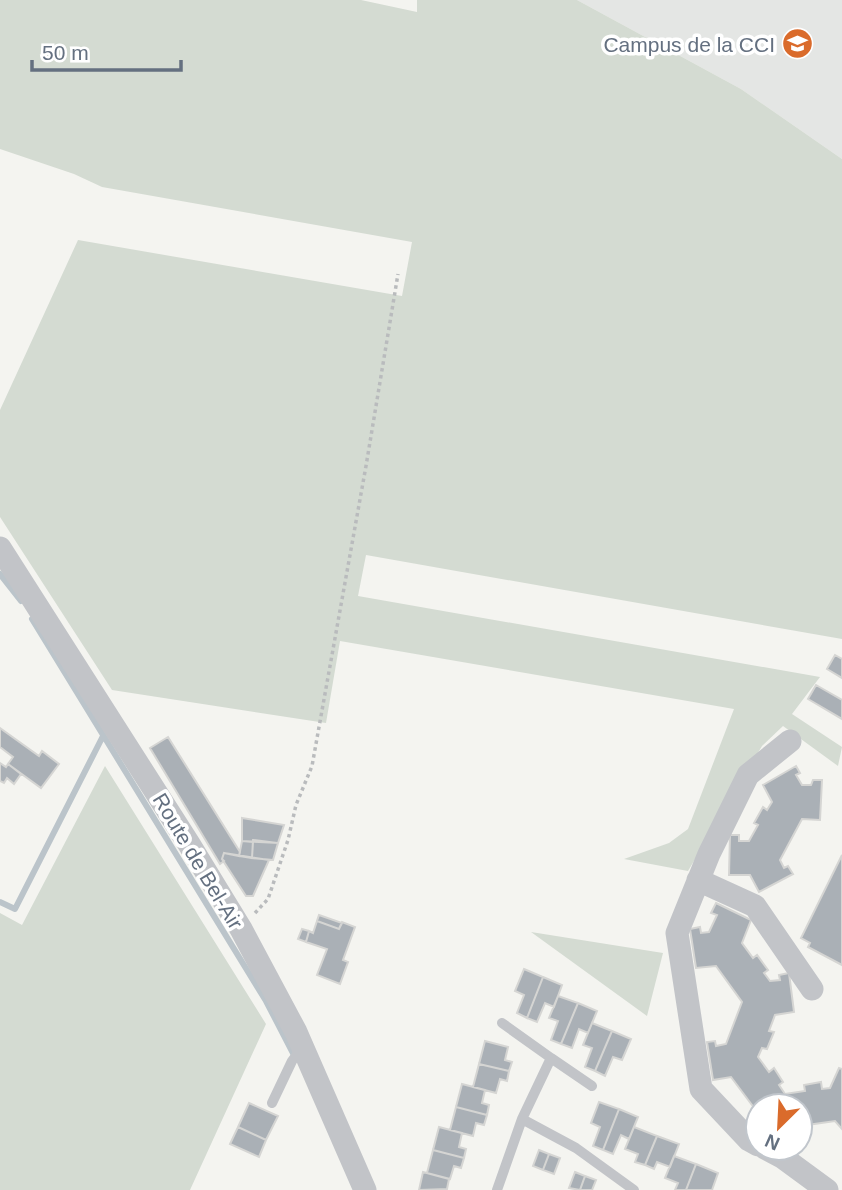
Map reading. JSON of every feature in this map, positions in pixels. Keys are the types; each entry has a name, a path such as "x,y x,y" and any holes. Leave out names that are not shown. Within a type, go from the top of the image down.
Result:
{"street":[{"name":"Route de Bel-Air","path":"0,548 241,929 296,1032 365,1190"},
{"path":"744,1135 701,1089 677,933 709,854 748,775 790,741"},
{"path":"698,880 755,906 812,989"},
{"path":"789,1162 827,1190"}],"lane":[{"path":"502,1023 592,1086"},
{"path":"272,1104 292,1061 303,1047"},
{"path":"497,1190 522,1119 551,1058"},
{"path":"522,1119 576,1148 634,1190"}],"path":[{"path":"241,929 268,899 288,840 296,805 312,766 398,274"}],"shaded area":[{"path":"0,0 361,0 417,12 417,0 577,0 741,89 842,159 842,639 366,555 358,596 820,677 792,714 842,747 838,766 783,726 762,746 688,871 624,859 669,843 688,829 734,709 340,641 326,723 112,690 0,517 0,410 78,240 402,296 412,242 102,187 74,174 0,149"},
{"path":"577,0 842,0 842,159 741,89"},
{"path":"105,766 266,1024 190,1190 0,1190 0,913 22,925"},
{"path":"531,932 663,953 647,1016"}],"building":[{"path":"835,655 842,659 842,678 827,669"},
{"path":"816,685 842,700 842,719 808,699"},
{"path":"0,728 39,756 42,751 59,764 41,788 8,764 13,757 0,747"},
{"path":"168,737 240,852 239,856 224,853 224,861 220,864 150,748"},
{"path":"0,763 6,767 8,764 21,774 14,784 7,778 4,783 0,781"},
{"path":"796,766 800,773 796,775 802,785 811,785 813,780 822,780 820,820 802,819 780,860 784,868 788,866 793,874 759,892 750,875 729,875 730,835 739,835 739,841 749,841 758,825 754,823 763,807 767,810 772,802 763,785"},
{"path":"242,818 284,825 278,843 242,841"},
{"path":"253,840 278,843 273,860 252,858"},
{"path":"242,841 253,842 252,858 239,856"},
{"path":"224,853 269,860 253,896 246,896 222,859"},
{"path":"842,855 842,965 808,947 810,943 801,938"},
{"path":"716,903 751,920 742,943 753,958 757,955 768,970 764,973 770,981 780,980 779,975 789,973 794,1012 775,1015 769,1031 774,1032 767,1049 762,1048 758,1057 769,1072 774,1068 783,1082 779,1085 784,1092 744,1092 744,1094 731,1077 713,1080 707,1042 715,1041 716,1046 726,1044 742,1002 716,966 696,968 690,929 700,927 701,933 709,932 717,915 711,913"},
{"path":"319,915 342,923 339,929 317,921"},
{"path":"317,921 339,929 342,922 355,927 343,960 348,962 340,984 317,975 327,949 306,942 309,931 313,933"},
{"path":"302,929 309,931 306,942 298,939"},
{"path":"524,969 543,977 527,1018 517,1013 524,995 515,991"},
{"path":"543,977 562,985 554,1007 545,1003 537,1022 527,1018"},
{"path":"558,996 578,1003 561,1044 551,1040 558,1021 549,1018"},
{"path":"578,1003 597,1011 588,1033 579,1029 572,1048 561,1044"},
{"path":"592,1023 612,1031 595,1071 585,1067 592,1048 583,1045"},
{"path":"612,1031 631,1039 622,1060 613,1057 605,1076 595,1071"},
{"path":"485,1041 508,1047 505,1060 512,1062 509,1071 479,1064"},
{"path":"479,1064 509,1071 507,1081 500,1079 496,1093 473,1087"},
{"path":"839,1068 842,1069 842,1129 835,1121 814,1124 814,1092 798,1092 805,1091 804,1085 821,1082 822,1089 830,1088"},
{"path":"462,1084 485,1090 482,1103 489,1105 487,1115 456,1107"},
{"path":"599,1102 619,1109 603,1150 593,1146 600,1127 591,1123"},
{"path":"249,1103 278,1116 266,1140 238,1127"},
{"path":"456,1107 487,1115 484,1125 476,1123 473,1136 450,1130"},
{"path":"619,1109 638,1117 629,1139 621,1135 613,1154 603,1150"},
{"path":"238,1127 266,1140 259,1157 230,1144"},
{"path":"439,1127 462,1133 459,1147 466,1149 464,1158 433,1150"},
{"path":"634,1127 657,1136 645,1165 635,1162 638,1154 625,1149"},
{"path":"657,1136 679,1144 670,1167 657,1162 654,1169 645,1165"},
{"path":"433,1150 464,1158 461,1168 454,1166 450,1179 427,1173"},
{"path":"539,1150 549,1154 543,1170 533,1166"},
{"path":"549,1154 560,1158 554,1174 543,1170"},
{"path":"674,1156 696,1164 686,1190 675,1190 678,1183 665,1178"},
{"path":"696,1164 718,1173 712,1190 686,1190"},
{"path":"423,1172 449,1179 447,1189 419,1190"},
{"path":"575,1172 585,1176 580,1190 569,1188"},
{"path":"585,1176 596,1180 592,1190 580,1190"}],"waterway":[{"path":"0,574 21,601"},
{"path":"32,619 266,1001 295,1057"},
{"path":"0,902 15,909 103,736"}],"place":[{"name":"Campus de la CCI","path":"798,44"}]}
